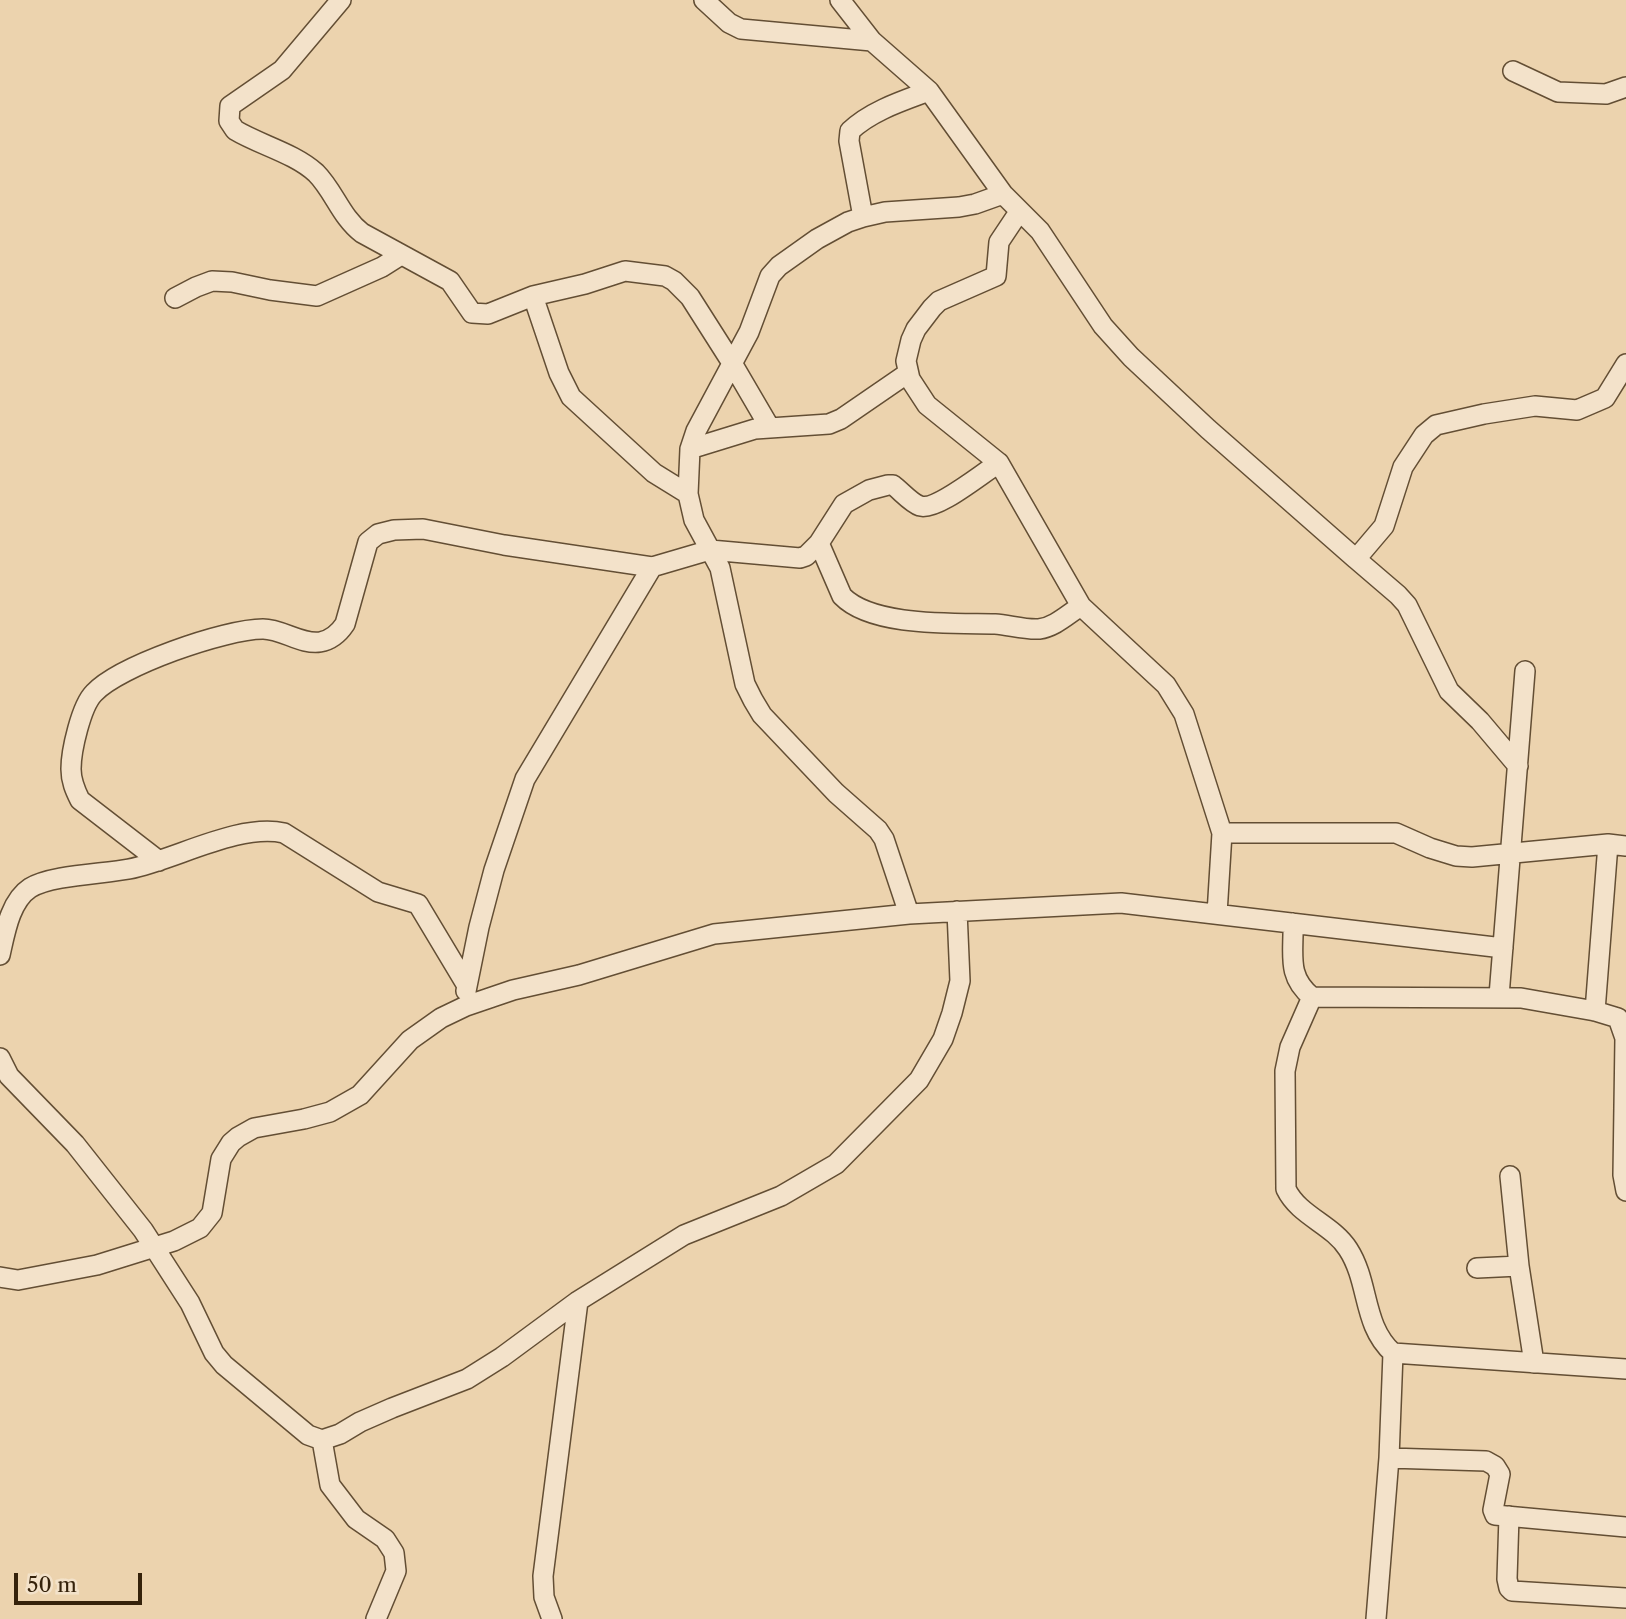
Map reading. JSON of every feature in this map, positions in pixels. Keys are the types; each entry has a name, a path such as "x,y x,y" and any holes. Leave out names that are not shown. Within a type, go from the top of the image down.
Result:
{"street":[{"path":"341,0 282,70 230,106 229,121 235,130 314,171 325,183 352,226 450,281 472,313 488,314 533,296 625,271 666,276 690,297 733,363 770,428"},
{"path":"704,0 729,23 741,29 872,41"},
{"path":"839,0 872,41 929,91 1003,194 1040,231 1103,326 1131,358 1398,595 1407,606 1449,691 1480,721 1518,766"},
{"path":"1513,71 1558,92 1606,94 1626,87"},
{"path":"863,217 849,141 850,131 860,122 929,91"},
{"path":"909,914 884,839 878,830 836,793 762,715 745,684 720,568 694,520 688,494 690,449 696,430 749,332 770,276 779,266 817,239 863,217 885,212 959,207 1003,194"},
{"path":"1019,212 999,242 996,276 939,301 916,329 906,361 908,373 927,405 999,463 1081,606 1166,685 1184,714 1222,832 1217,914"},
{"path":"175,298 212,281 317,296 382,267 401,255"},
{"path":"533,296 559,373 571,397 654,473 688,494"},
{"path":"1356,559 1384,526 1403,467 1424,435 1436,425 1535,406 1577,410 1605,398 1626,364"},
{"path":"690,449 755,429 829,424 841,419 908,373"},
{"path":"159,861 80,800 73,786 72,756 87,703 93,693 118,675 191,644 234,632 265,629 312,642 330,639 338,634 349,615 368,542 379,534 394,530 423,529 504,545 652,567 710,550 792,558 806,556 819,543 844,504 869,491 883,485 893,485 924,507 937,504 999,463"},
{"path":"819,543 842,596 870,613 921,622 1037,629 1052,626 1081,606"},
{"path":"466,1006 466,984 494,870 525,779 652,567"},
{"path":"1499,996 1525,671"},
{"path":"0,955 14,908 23,894 40,883 130,869 240,835 273,831 284,833 377,892 418,904 466,984"},
{"path":"1222,832 1396,833 1430,848 1456,856 1472,857 1617,845 1595,1011"},
{"path":"0,1277 18,1280 97,1265 174,1241 200,1228 212,1213 221,1159 238,1137 254,1128 330,1112 367,1087 410,1040 441,1018 466,1006 513,990 579,975 714,934 909,914 1121,903 1503,948"},
{"path":"0,1058 9,1076 75,1144 143,1230 190,1303 214,1353 308,1435 322,1440 341,1434 392,1408 467,1379 502,1357 578,1301 684,1235 781,1196 836,1164 919,1080 943,1039 960,981 957,911"},
{"path":"1293,923 1294,977 1301,988 1312,997 1499,996 1595,1011 1618,1018 1625,1038 1625,1181"},
{"path":"1312,997 1290,1047 1284,1071 1286,1189 1301,1209 1342,1240 1349,1250 1358,1266 1374,1331 1383,1343 1393,1353 1626,1369"},
{"path":"1510,1176 1519,1266 1534,1363"},
{"path":"1476,1268 1519,1266"},
{"path":"552,1619 544,1597 543,1576 578,1301"},
{"path":"1376,1619 1389,1458 1393,1353"},
{"path":"322,1440 330,1485 356,1519 385,1539 394,1553 396,1571 376,1619"},
{"path":"1389,1458 1486,1461 1495,1466 1500,1474 1493,1510 1495,1515 1626,1527"},
{"path":"1509,1516 1507,1579 1509,1588 1513,1591 1626,1598"}]}
